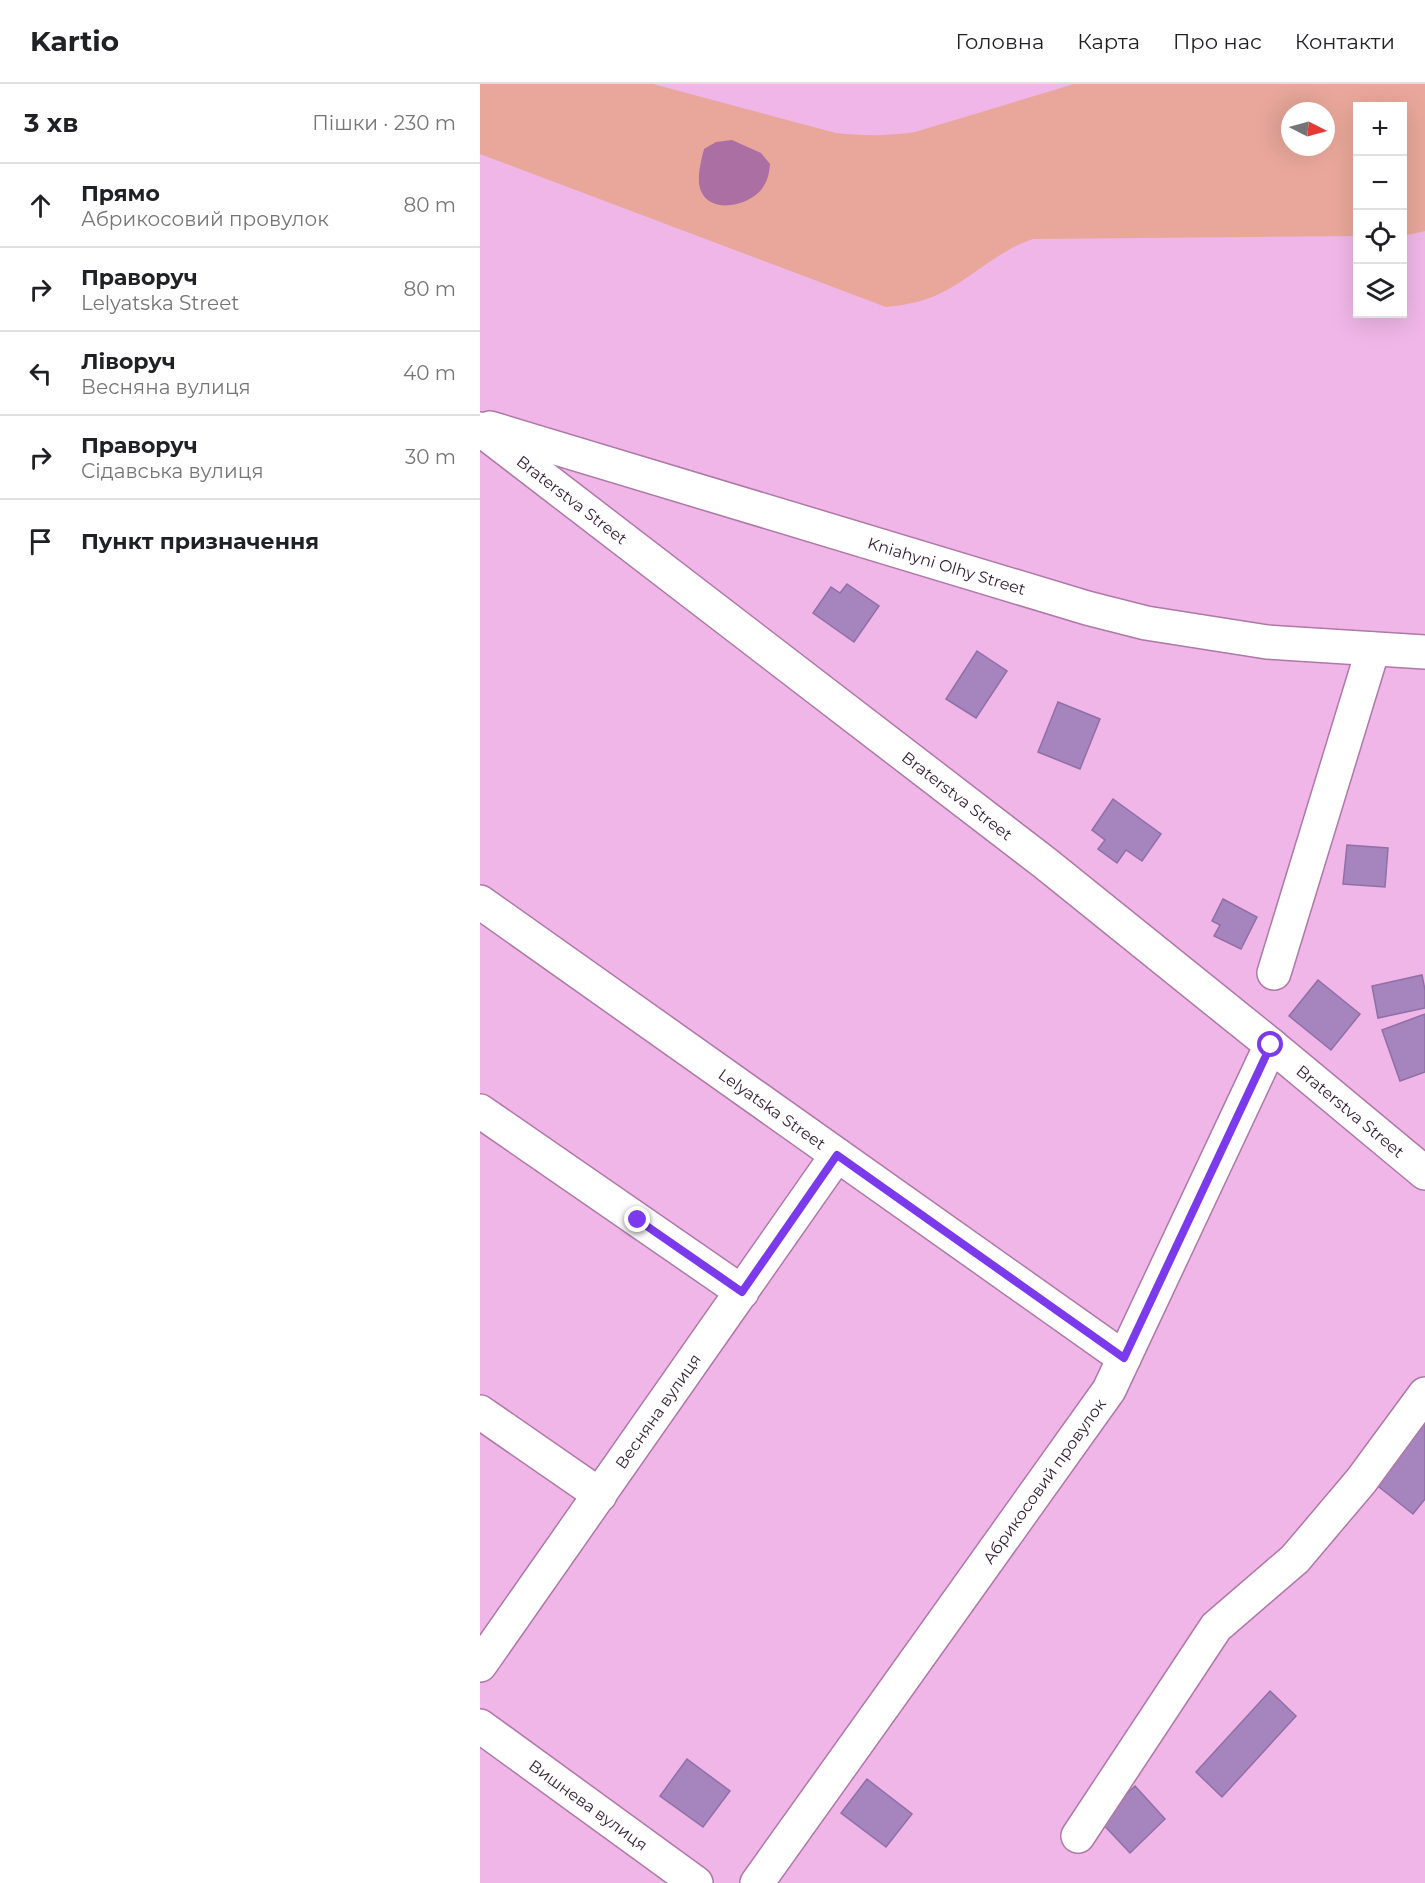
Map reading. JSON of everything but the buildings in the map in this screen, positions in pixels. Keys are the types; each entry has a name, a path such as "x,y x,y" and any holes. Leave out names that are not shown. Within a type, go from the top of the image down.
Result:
{"street":[{"name":"Kniahyni Olhy Street","path":"480,427 1087,608 1146,623 1267,642 1425,652"},
{"name":"Braterstva Street","path":"480,427 1045,863 1271,1045 1425,1173"},
{"path":"1274,973 1373,649"},
{"name":"Lelyatska Street","path":"480,902 1124,1358"},
{"name":"Абрикосовий провулок","path":"757,1883 1109,1390 1271,1045"},
{"path":"480,1111 742,1292"},
{"name":"Весняна вулиця","path":"480,1665 837,1155"},
{"path":"1078,1836 1216,1627 1295,1559 1361,1481 1425,1394"},
{"path":"480,1412 600,1496"},
{"name":"Вишнева вулиця","path":"480,1726 696,1883"}],"shaded area":[{"path":"480,84 653,84 836,133 876,135 915,132 1074,84 1425,84 1425,231 1407,235 1407,102 1353,102 1353,236 1033,239 1000,255 942,293 919,301 886,307 480,154"},
{"path":"732,140 761,153 770,164 768,177 761,190 748,200 721,205 713,203 701,191 700,165 704,149 716,142"}],"route":[{"path":"638,1220 742,1292 837,1155 1124,1358 1271,1045"}]}
